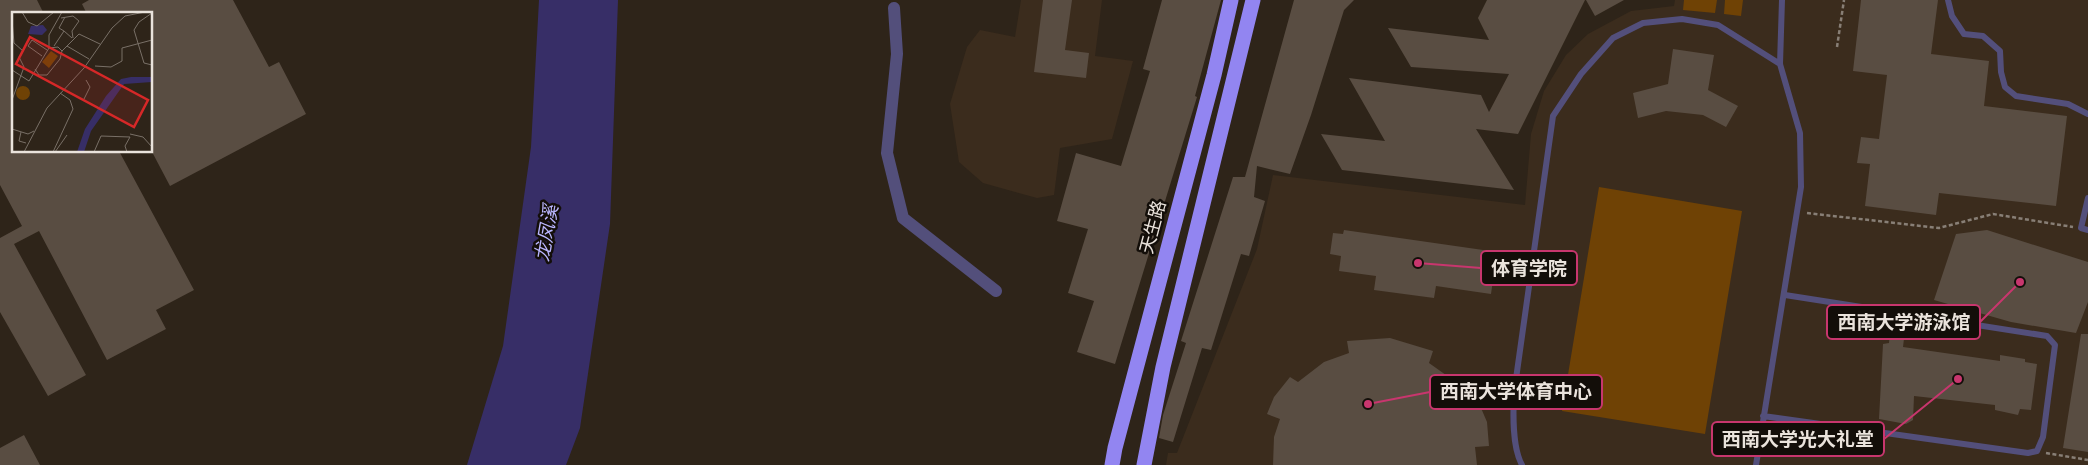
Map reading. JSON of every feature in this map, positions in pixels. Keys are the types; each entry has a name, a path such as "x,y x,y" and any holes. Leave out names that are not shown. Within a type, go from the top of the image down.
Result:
{"highway":[{"name":"天生路","path":"1112,465 1232,0"},
{"path":"1144,465 1163,367 1253,0"}],"street":[{"path":"894,8 897,54 887,154 903,218 996,291"}],"lane":[{"path":"1755,464 1802,187 1800,133 1780,64 1782,0"},
{"path":"1948,0 1952,16 1964,34 1983,36 2000,51 2001,72 2006,87 2016,96 2068,104 2088,114"},
{"path":"1522,465 1519,459 1513,418 1514,393 1552,116 1581,74 1613,38 1643,23 1682,19 1718,25 1780,64"},
{"path":"2088,198 2080,228 2088,230"},
{"path":"1763,416 2028,453 2037,452 2043,437 2055,345 2047,336 1784,295"}],"path":[{"path":"1837,48 1844,0"},
{"path":"1798,212 1939,228 1993,214 2080,228"},
{"path":"2037,452 2088,460"}],"shaded area":[{"path":"1021,0 1102,0 1095,56 1133,61 1112,139 1060,148 1054,195 1037,198 983,183 959,162 950,104 967,47 980,30 1015,37"},
{"path":"1675,0 2088,0 2088,465 1166,465 1168,453 1177,453 1257,249 1273,175 1525,205 1531,134 1544,91 1566,55 1588,34 1631,11 1674,6"},
{"path":"1684,0 1717,0 1715,13 1683,10"},
{"path":"1725,0 1743,0 1741,16 1724,14"},
{"path":"1599,187 1742,211 1705,434 1562,411"}],"water":[{"name":"龙凤溪","path":"539,0 618,0 610,224 580,428 566,465 467,465 503,346 531,147"}],"building":[{"path":"0,0 37,0 43,12 12,12 12,152 120,152 194,290 156,310 166,329 107,360 39,231 14,244 86,375 48,396 0,312 0,238 22,226 0,185"},
{"path":"89,0 233,0 269,67 279,62 306,114 170,186 152,152 152,12 86,12 82,4"},
{"path":"1043,0 1072,0 1065,50 1089,53 1086,78 1034,72"},
{"path":"1162,0 1221,0 1195,96 1197,97 1115,364 1077,352 1094,301 1068,293 1088,229 1057,221 1076,153 1121,166 1150,71 1143,69"},
{"path":"1294,0 1354,0 1344,10 1290,174 1257,166 1254,197 1265,201 1249,256 1241,254 1211,350 1202,348 1173,442 1159,438 1163,415 1186,343 1181,341 1233,177 1245,177"},
{"path":"1487,0 1585,0 1518,134 1476,129 1514,190 1342,170 1321,134 1385,141 1349,78 1481,95 1489,112 1509,74 1411,67 1388,28 1489,40 1478,18"},
{"path":"1586,0 1624,0 1595,16"},
{"path":"1861,0 1938,0 1931,54 1989,61 1984,106 2067,116 2056,206 1939,193 1936,215 1865,206 1870,164 1857,163 1861,137 1879,139 1887,75 1853,71"},
{"path":"1673,49 1714,55 1708,90 1738,106 1726,127 1703,115 1666,111 1638,118 1633,93 1668,84"},
{"path":"1344,230 1497,252 1491,294 1436,286 1434,298 1374,290 1376,276 1339,271 1341,256 1330,254 1333,233 1343,234"},
{"path":"1987,230 2088,262 2088,302 2076,333 2011,322 1934,300 1956,234"},
{"path":"1891,321 1906,322 1903,347 2000,361 2000,355 2025,359 2025,362 2037,364 2031,410 2020,409 2018,415 1995,410 1995,405 1914,396 1913,420 1906,424 1879,419 1883,344 1889,343"},
{"path":"2081,334 2088,334 2088,452 2063,448"},
{"path":"1390,338 1433,351 1429,363 1453,380 1467,406 1478,401 1487,422 1489,446 1475,447 1477,465 1273,465 1274,437 1280,419 1267,414 1274,397 1290,377 1298,382 1324,362 1349,353 1347,341"},
{"path":"24,435 40,465 0,465 0,448"}],"place":[{"name":"体育学院","path":"1418,263"},
{"name":"西南大学游泳馆","path":"2020,282"},
{"name":"西南大学光大礼堂","path":"1958,379"},
{"name":"西南大学体育中心","path":"1368,404"}]}
